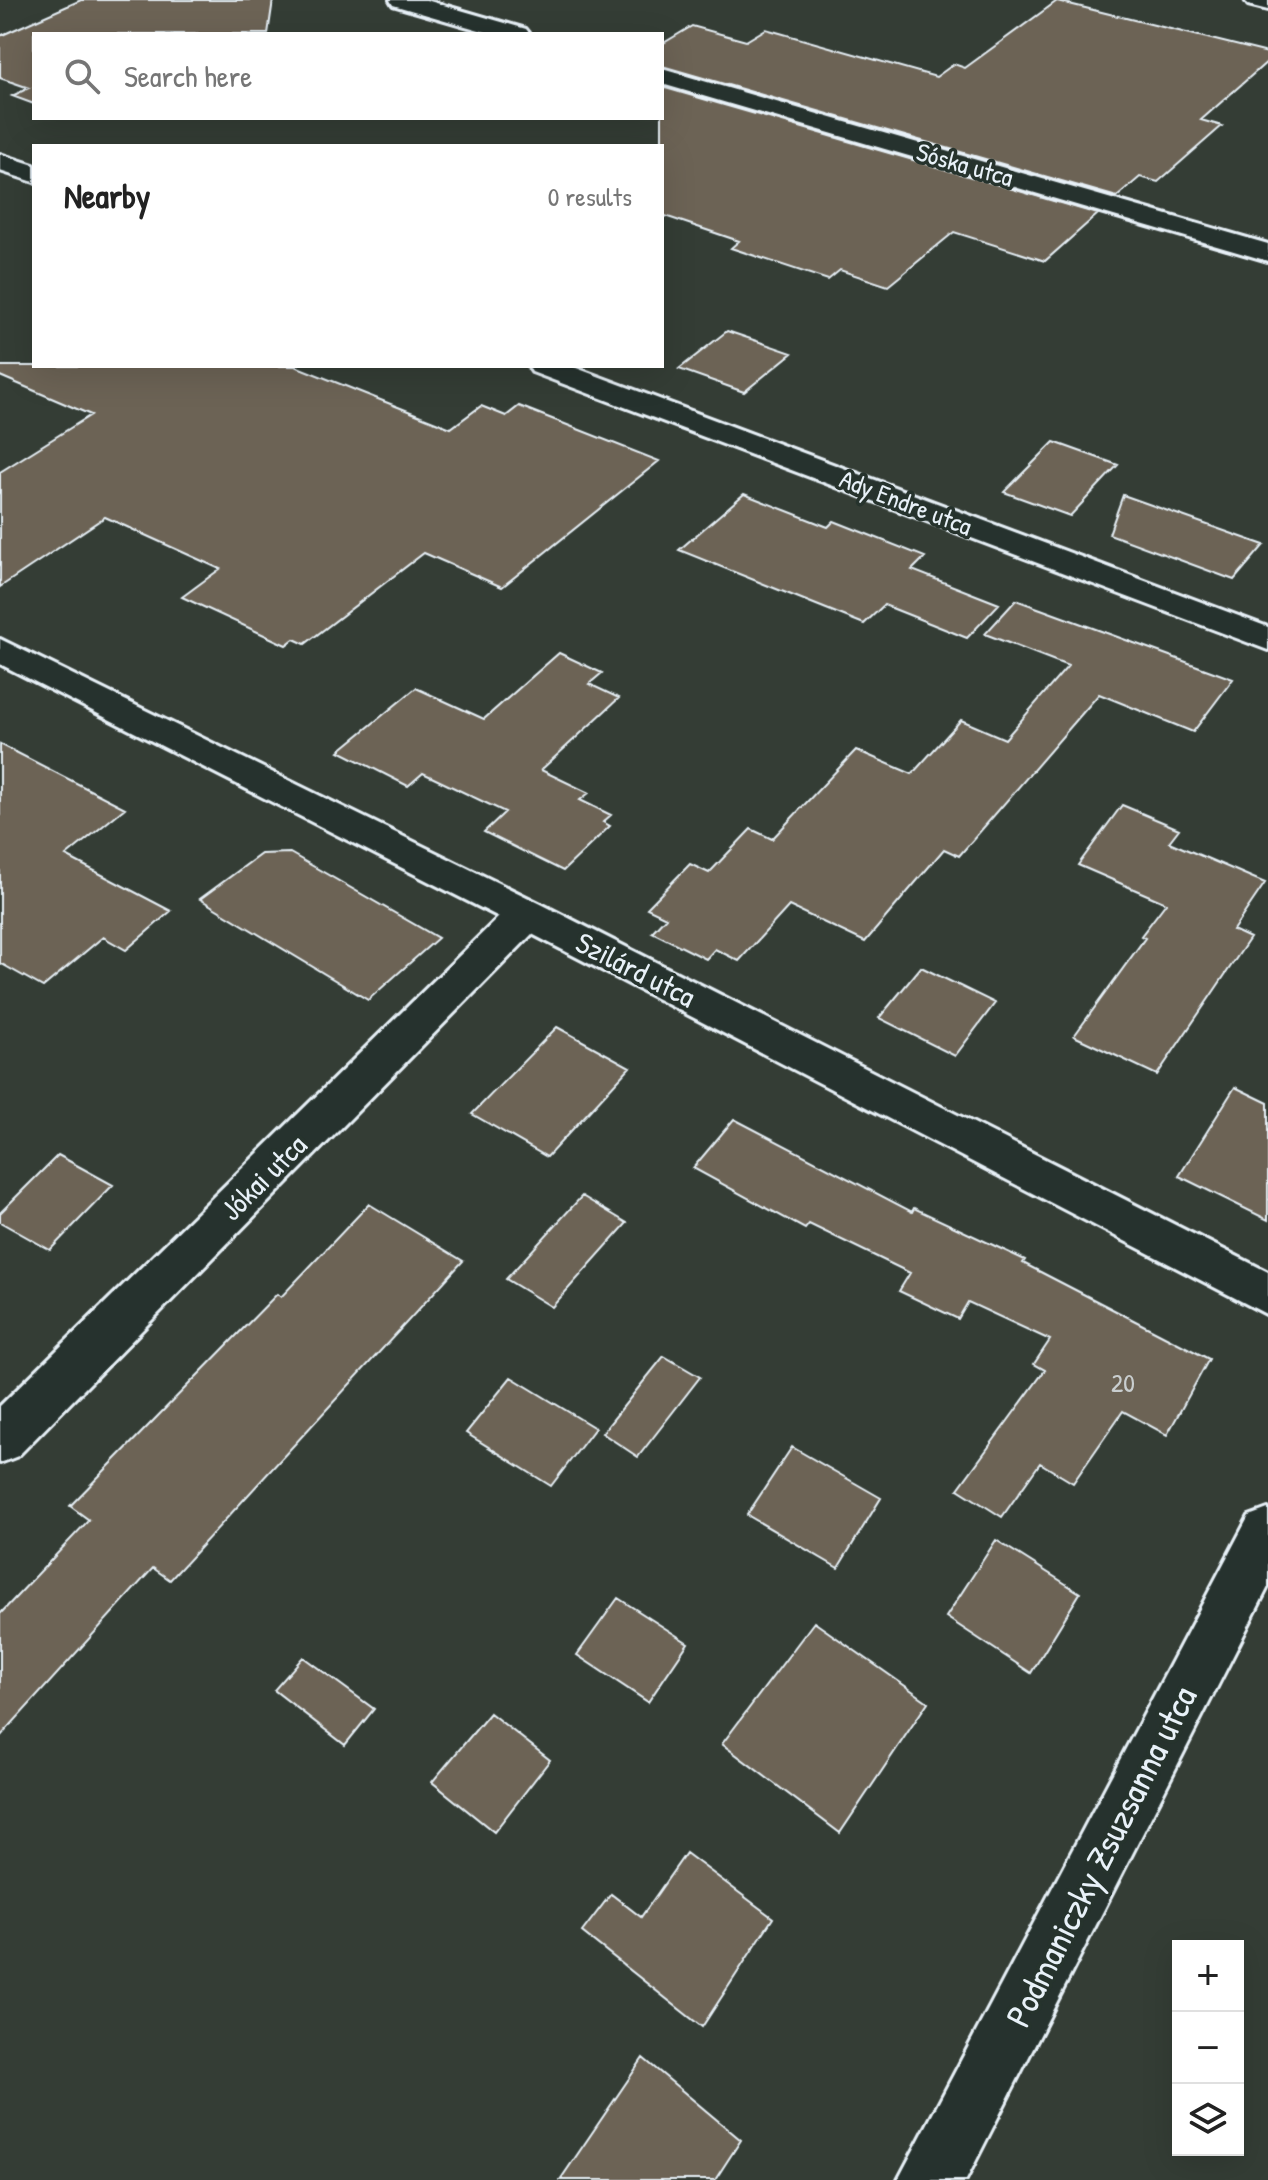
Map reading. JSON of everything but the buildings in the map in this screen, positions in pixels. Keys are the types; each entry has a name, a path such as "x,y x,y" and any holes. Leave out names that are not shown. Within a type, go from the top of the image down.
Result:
{"street":[{"path":"401,0 511,32"},
{"path":"1256,0 1268,3"},
{"name":"Sóska utca","path":"664,77 1268,253"},
{"path":"0,162 32,173"},
{"name":"Ady Endre utca","path":"548,368 1268,639"},
{"name":"Szilárd utca","path":"0,650 527,914 1268,1295"},
{"name":"Jókai utca","path":"0,1440 527,914"},
{"name":"Podmaniczky Zsuzsanna utca","path":"931,2180 1268,1533"}]}
